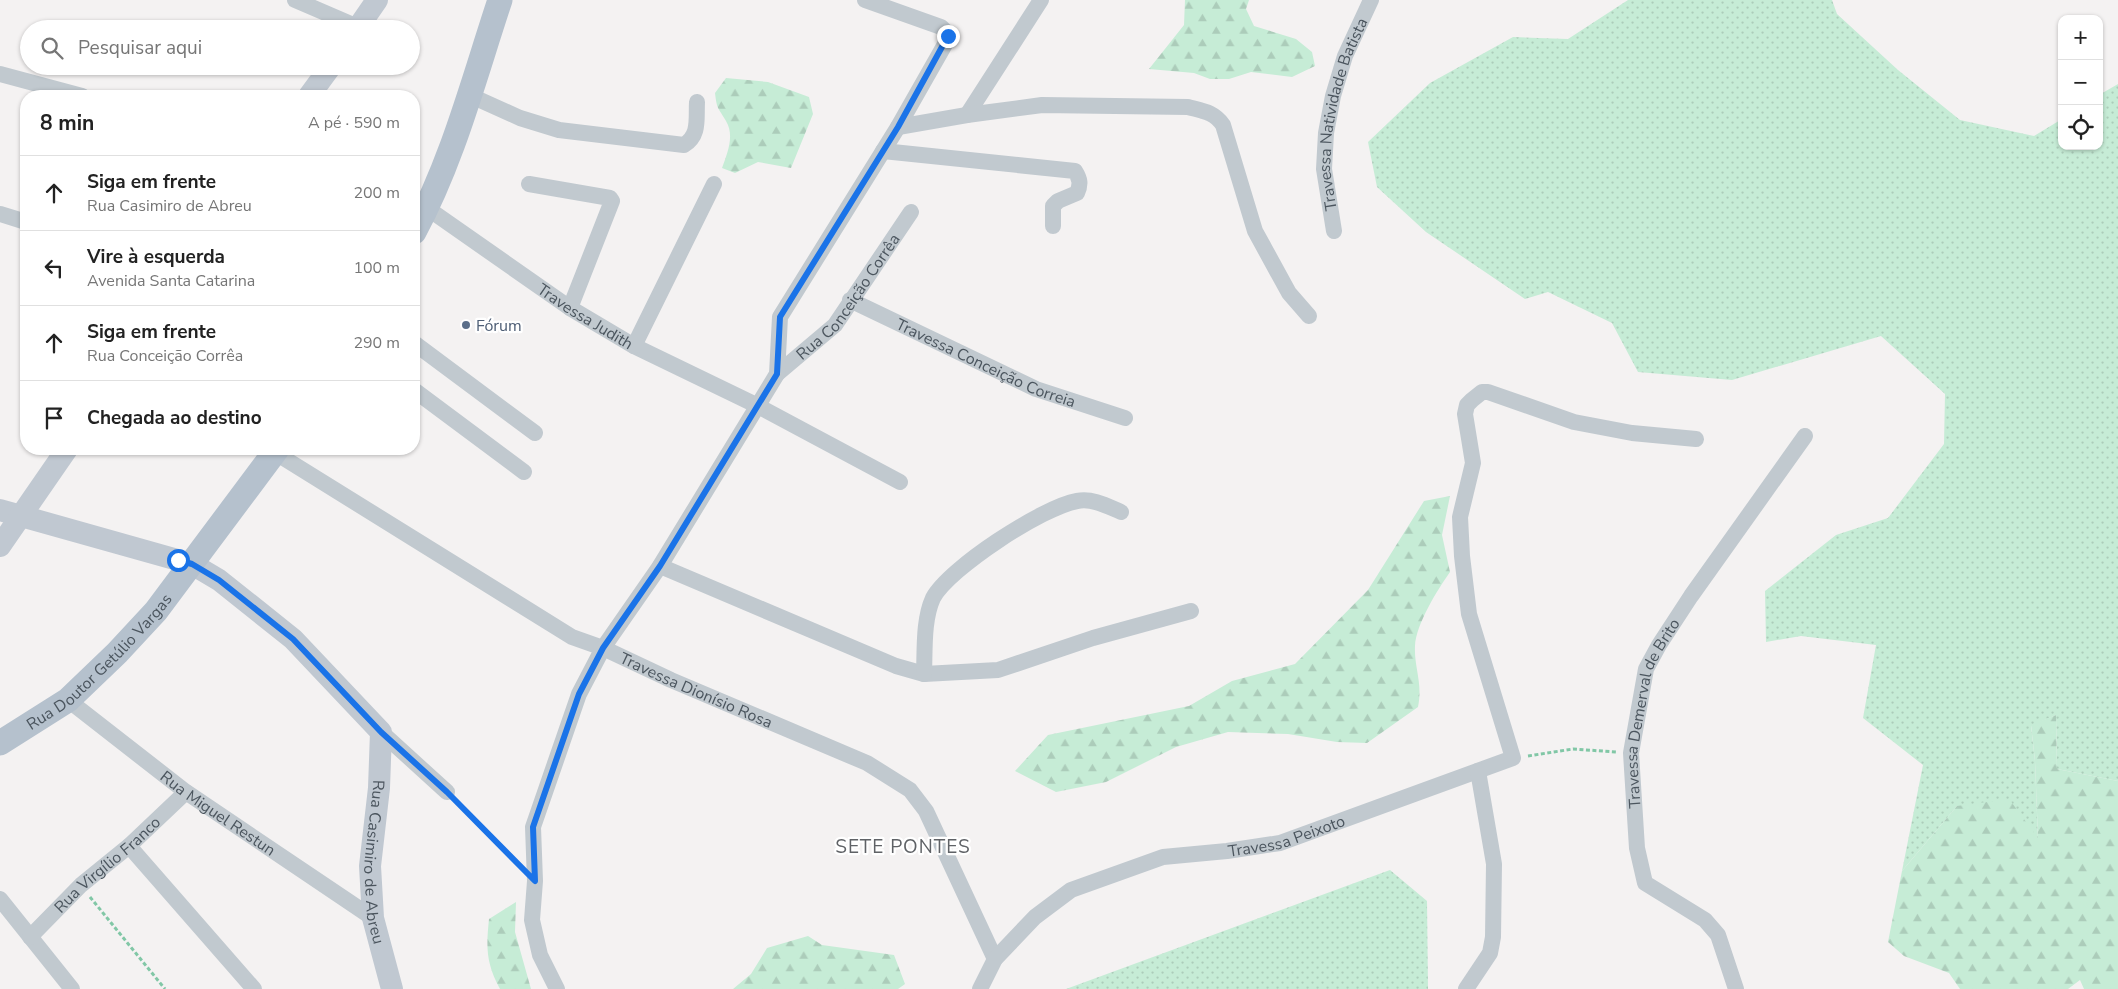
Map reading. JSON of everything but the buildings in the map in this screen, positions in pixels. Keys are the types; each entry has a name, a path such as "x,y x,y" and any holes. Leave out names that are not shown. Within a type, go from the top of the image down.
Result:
{"main road":[{"path":"420,220 468,95 500,0"},
{"name":"Rua Doutor Getúlio Vargas","path":"0,743 68,700 117,653 156,610 272,455"}],"street":[{"path":"295,0 340,20"},
{"path":"363,20 377,0"},
{"name":"Rua Conceição Corrêa","path":"777,374 780,317 898,127 948,36 941,27 865,0"},
{"path":"967,115 1041,0"},
{"name":"Travessa Natividade Batista","path":"1334,231 1324,168 1326,133 1332,96 1345,56 1371,0"},
{"path":"0,74 60,90"},
{"path":"314,90 325,75"},
{"path":"468,95 520,118 559,130 684,145 692,140 696,134 697,102"},
{"path":"898,127 1042,105 1188,107 1208,112 1218,117 1223,125 1256,231 1289,293 1309,316"},
{"path":"883,151 1075,171 1080,179 1080,186 1077,193 1058,201 1054,206 1053,226"},
{"path":"529,184 610,198 612,202 570,308"},
{"path":"634,346 714,184"},
{"name":"Travessa Judith","path":"426,208 570,308 634,346 756,406 900,482"},
{"name":"Rua Conceição Corrêa","path":"557,989 540,956 532,920 535,881 533,827 579,694 603,648 660,566 777,374 835,325 850,300 911,212"},
{"path":"0,214 20,220"},
{"name":"Travessa Conceição Correia","path":"850,300 1036,389 1125,418"},
{"path":"420,347 535,433"},
{"path":"1513,758 1469,614 1460,517 1473,463 1465,414 1467,405 1482,392 1488,392 1574,422 1632,433 1696,439"},
{"path":"420,394 524,472"},
{"name":"Travessa Demerval de Brito","path":"1736,989 1718,935 1704,920 1645,883 1637,848 1631,753 1646,669 1659,645 1691,596 1806,436"},
{"path":"0,546 11,513 62,455"},
{"name":"Travessa Dionísio Rosa","path":"284,455 572,637 603,648 671,680 867,763 910,790 926,811 995,959"},
{"path":"924,674 927,624 933,599 942,585 960,567 1034,518 1057,506 1078,500 1091,500 1121,512"},
{"path":"11,513 192,564 219,580 293,639 381,732 447,792"},
{"path":"660,566 896,666 924,674 998,670 1013,667 1093,638 1191,611"},
{"name":"Rua Miguel Restun","path":"68,700 186,792 373,918"},
{"name":"Rua Casimiro de Abreu","path":"381,732 379,788 370,866 373,918 392,989"},
{"name":"Travessa Peixoto","path":"980,989 995,959 1035,917 1071,890 1163,857 1227,851 1280,843 1513,758"},
{"path":"1466,989 1490,953 1493,937 1494,864 1478,770"},
{"name":"Rua Virgílio Franco","path":"30,937 81,885 129,846 186,792"},
{"path":"129,846 254,989"},
{"path":"0,899 72,989"}],"path":[{"path":"1513,758 1573,749 1631,753"},
{"path":"447,792 535,881"},
{"path":"81,885 165,989"}],"green space":[{"path":"1185,0 1249,0 1246,9 1254,26 1296,39 1312,52 1315,66 1292,77 1251,72 1229,79 1210,79 1194,73 1149,69 1184,25"},
{"path":"1628,0 1832,0 1837,14 1898,70 1960,120 2034,136 2058,121 2058,150 2103,150 2103,93 2118,84 2118,781 2057,769 2056,715 2031,726 2035,761 2038,839 1957,806 1902,871 1923,765 1863,718 1876,645 1801,636 1766,642 1765,591 1836,535 1888,518 1944,444 1945,394 1881,336 1732,380 1638,372 1612,323 1548,292 1525,299 1426,232 1377,187 1368,142 1430,83 1513,37 1568,39"},
{"path":"726,78 768,82 809,97 813,114 791,168 758,162 735,173 722,168 729,145 730,133 729,127 717,106 715,93"},
{"path":"1450,496 1442,535 1450,572 1428,607 1416,637 1415,654 1420,690 1418,707 1367,743 1337,742 1288,734 1228,732 1176,747 1106,782 1056,792 1015,771 1048,735 1189,706 1232,681 1295,664 1368,590 1424,501"},
{"path":"2056,715 2057,769 2118,781 2118,989 2084,989 2080,980 2068,989 1960,989 1949,973 1904,956 1888,942 1902,871 1957,806 2009,799 2038,838 2035,761 2031,725"},
{"path":"1390,870 1427,901 1428,989 1066,989"},
{"path":"516,902 515,932 531,989 500,989 495,980 488,955 489,919"},
{"path":"808,936 822,945 894,955 905,984 898,989 733,989 751,974 767,948"}],"place":[{"name":"Fórum","path":"466,325"}],"district":[{"name":"SETE PONTES","path":"903,846"}],"route":[{"path":"178,560 192,564 219,580 293,639 381,732 447,792 535,881 533,827 579,694 603,648 660,566 777,374 780,317 898,127 948,36"}]}
